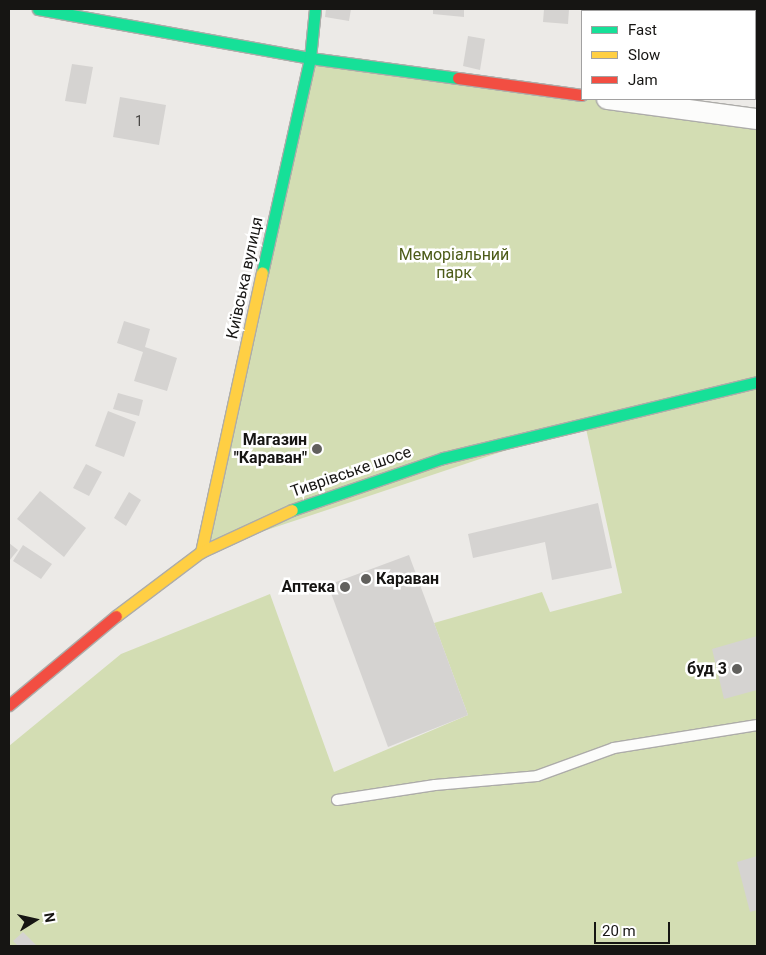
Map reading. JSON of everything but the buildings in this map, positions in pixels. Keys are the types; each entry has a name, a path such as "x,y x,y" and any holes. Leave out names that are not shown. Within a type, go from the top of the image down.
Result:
{"street":[{"path":"38,9 310,58 581,95"},
{"name":"Київська вулиця","path":"201,552 310,58 315,9"},
{"path":"614,100 757,119"},
{"name":"Тиврівське шосе","path":"9,705 148,590 201,552 302,505 383,476 443,458 757,382"}],"lane":[{"path":"337,800 435,785 537,776 614,748 757,725"}],"green space":[{"name":"Меморіальний парк","path":"310,58 581,100 614,100 757,119 757,946 9,946 9,746 121,654 270,594 334,772 468,715 434,623 542,592 550,612 622,593 585,424 201,552"}],"traffic: fast":[{"path":"38,9 310,58 458,78"},
{"path":"262,273 310,58 315,9"},
{"path":"292,510 443,458 757,382"}],"traffic: slow":[{"path":"201,552 262,273"},
{"path":"116,616 201,552 292,510"}],"traffic: jam":[{"path":"458,78 581,95"},
{"path":"9,705 116,616"}],"place":[{"name":"Магазин \"Караван\"","path":"317,449"},
{"name":"Караван","path":"366,579"},
{"name":"Аптека","path":"345,587"},
{"name":"буд 3","path":"737,669"}]}
